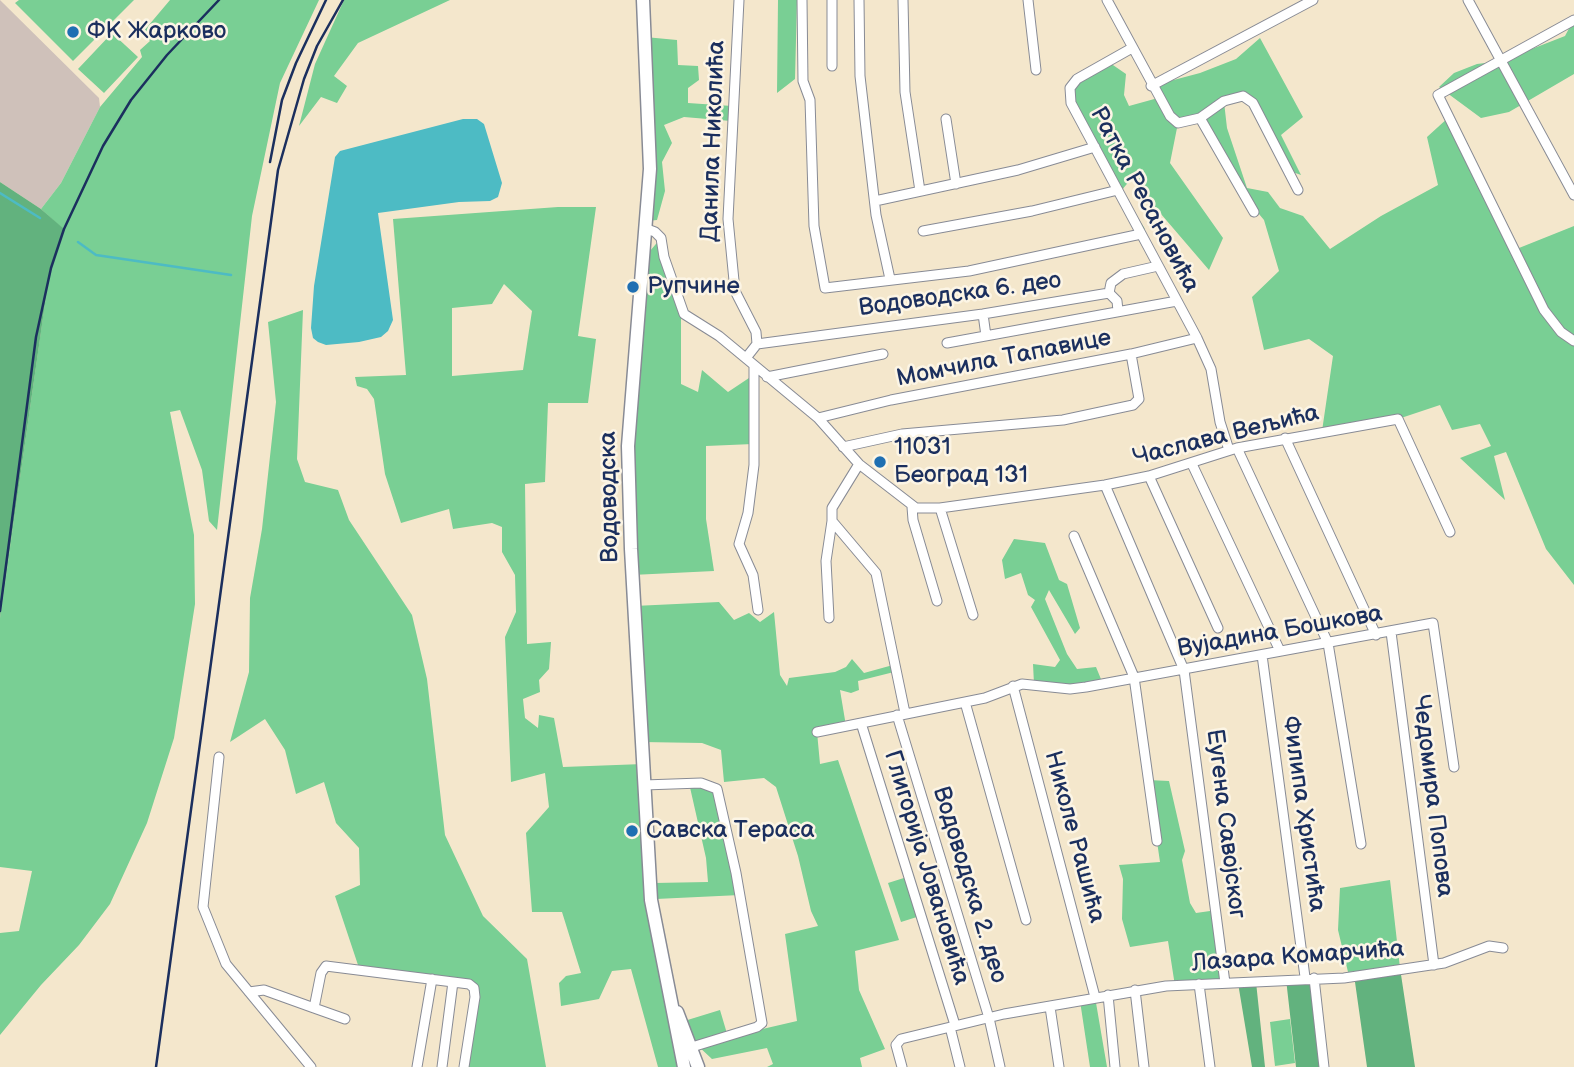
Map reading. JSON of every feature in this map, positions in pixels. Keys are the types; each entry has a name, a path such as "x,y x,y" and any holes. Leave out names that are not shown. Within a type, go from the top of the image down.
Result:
{"main road":[{"name":"Водоводска","path":"643,0 650,138 647,229 628,446 651,900 667,992 684,1067"},
{"name":"Водоводска","path":"667,992 698,1067"}],"street":[{"name":"Данила Николића","path":"738,0 729,249 736,291 756,332 757,344"},
{"path":"802,0 803,80 808,92 814,226 825,288 970,271 1141,234"},
{"path":"832,0 832,66"},
{"path":"859,0 860,76 875,201 890,279"},
{"path":"903,0 905,92 920,191"},
{"path":"1028,0 1036,70"},
{"path":"1107,0 1151,86 1170,116 1178,123 1200,118 1224,102 1243,96 1253,103 1298,190"},
{"path":"1151,86 1313,0"},
{"path":"1468,0 1573,189"},
{"path":"1574,20 1438,95 1544,310 1561,332 1574,341"},
{"name":"Ратка Ресановића","path":"1132,48 1077,79 1070,88 1070,103 1198,338 1211,369 1220,422 1328,643 1361,844"},
{"path":"1200,118 1254,212"},
{"path":"946,119 956,184"},
{"path":"875,201 1018,170 1095,147"},
{"path":"923,231 1032,211 1118,190"},
{"path":"647,229 661,238 664,257 684,314 746,358 818,418 859,464 912,507 913,520 937,601"},
{"path":"1118,311 1117,301 1109,293 1111,283 1122,274 1157,266"},
{"name":"Водоводска 6. део","path":"757,344 983,314 1109,293"},
{"path":"947,343 1177,301"},
{"path":"983,314 986,336"},
{"name":"Момчила Тапавице","path":"818,418 891,400 1131,354 1198,338"},
{"path":"746,358 757,344"},
{"path":"843,447 902,434 1063,420 1133,405 1139,398 1131,354"},
{"path":"767,377 883,355"},
{"path":"754,365 754,465 748,513 739,544 753,575 758,610"},
{"name":"Часлава Вељића","path":"912,507 940,508 1105,485 1192,464 1233,449 1398,419 1450,532"},
{"path":"1285,438 1376,635"},
{"path":"829,618 826,561 832,508 859,464"},
{"path":"1192,464 1280,651"},
{"path":"1149,476 1218,628"},
{"name":"Еугена Савојског","path":"1105,485 1184,670 1225,983"},
{"path":"940,508 973,615"},
{"name":"Водоводска 2. део","path":"832,522 876,573 901,714 989,1018 1000,1067"},
{"path":"1074,536 1134,677 1157,841"},
{"name":"Вујадина Бошкова","path":"817,732 985,698 1013,687 1034,684 1070,689 1433,624 1454,767"},
{"name":"Чедомира Попова","path":"1391,632 1434,965"},
{"name":"Филипа Христића","path":"1262,655 1324,1067"},
{"name":"Николе Рашића","path":"1013,687 1096,998"},
{"path":"965,702 1026,920"},
{"name":"Глигорија Јовановића","path":"861,723 952,1026 960,1067"},
{"path":"219,757 203,907 226,964 311,1067"},
{"path":"644,785 701,783 717,789 722,796 737,873 762,1023 757,1027 692,1047"},
{"name":"Лазара Комарчића","path":"902,1067 896,1045 901,1039 989,1018 1135,990 1199,984 1344,978 1434,965 1489,946 1503,948"},
{"path":"314,1007 321,973 326,966 468,984 474,988 475,997 464,1067"},
{"path":"417,1067 432,979"},
{"path":"442,1067 453,982"},
{"path":"1199,984 1210,1067"},
{"path":"249,992 264,989 345,1019"},
{"path":"1135,990 1144,1067"},
{"path":"1108,995 1115,1067"},
{"path":"1050,1007 1059,1067"}],"shaded area":[{"path":"0,0 99,98 100,107 61,183 41,209 0,182"}],"green space":[{"name":"ФК Жарково","path":"19,0 134,0 73,61 15,3"},
{"path":"170,0 319,0 280,83 252,216 217,530 209,521 202,470 180,410 170,412 194,535 195,604 174,738 147,823 110,904 79,945 41,985 0,1035 0,933 19,931 32,871 0,867 0,618 50,268 63,229 41,209 61,183 100,107 142,57 140,50 150,41 143,32"},
{"path":"344,0 450,0 358,43 334,76 347,86 337,103 321,97 299,126 315,64"},
{"path":"778,0 797,0 795,79 777,93"},
{"path":"1574,19 1574,74 1509,112 1481,118 1439,87 1454,73 1477,64 1501,61 1565,36"},
{"path":"112,33 138,57 104,93 78,69"},
{"path":"645,37 677,40 678,65 698,66 699,80 688,88 688,103 732,106 731,121 684,117 664,125 672,143 662,162 665,191 657,220 647,221"},
{"path":"1260,38 1303,117 1281,135 1301,175 1287,170 1253,103 1243,96 1224,102 1227,128 1247,188 1268,192 1280,208 1303,216 1330,249 1381,216 1438,185 1427,137 1449,117 1514,250 1574,226 1574,585 1546,549 1506,452 1494,456 1505,500 1460,458 1491,446 1480,424 1452,430 1440,405 1398,419 1322,431 1333,356 1309,339 1264,350 1252,297 1279,271 1264,220 1244,196 1201,119 1178,123 1170,163 1223,238 1209,270 1131,179 1121,191 1145,229 1138,227 1071,103 1070,88 1110,63 1126,74 1124,95 1129,106 1158,98 1151,86 1200,73 1236,59"},
{"path":"0,182 41,209 64,229 50,269 0,618"},
{"path":"558,207 596,207 578,336 596,339 588,403 548,403 545,482 525,484 527,644 551,642 549,669 539,680 540,692 523,699 525,718 538,728 539,715 554,718 563,767 643,764 648,877 684,1067 658,1067 631,969 612,971 599,999 561,1006 559,983 566,976 581,973 562,912 532,912 526,833 549,807 545,773 511,782 505,637 516,612 515,575 502,552 502,527 492,523 453,529 449,509 401,523 385,474 374,399 367,389 357,386 355,377 406,375 393,219","holes":["504,284 532,311 523,370 452,376 452,308 492,304"]},
{"path":"661,238 681,309 681,384 698,392 702,370 728,392 752,376 753,444 706,446 706,519 714,571 632,575 629,489 644,258"},
{"path":"303,310 297,459 305,482 338,490 349,520 412,615 427,679 445,835 483,916 527,959 546,1067 469,1067 474,988 359,968 335,896 360,885 359,848 336,823 324,782 296,794 285,750 265,719 230,742 249,672 250,598 262,529 276,402 268,322"},
{"path":"1014,539 1045,543 1059,580 1067,584 1080,628 1075,634 1049,590 1045,599 1067,654 1077,669 1096,667 1103,684 1086,687 1034,684 1033,664 1055,667 1060,660 1031,607 1035,600 1028,595 1021,573 1005,579 1002,560"},
{"path":"719,602 734,620 749,613 760,622 774,612 780,675 787,686 789,678 835,672 846,667 852,659 864,673 893,665 894,672 858,681 859,690 851,693 840,690 846,726 817,732 820,764 838,760 899,940 855,951 859,990 885,1049 860,1058 862,1067 767,1067 773,1064 767,1048 712,1059 697,1045 692,1047 681,1022 720,1010 728,1037 797,1021 785,934 818,926 811,911 798,856 776,787 764,778 724,782 721,750 702,743 642,742 634,606"},
{"path":"1148,780 1169,781 1185,851 1182,860 1190,903 1196,913 1217,910 1225,983 1175,986 1168,941 1130,947 1122,919 1123,879 1119,865 1160,862"},
{"path":"689,783 717,789 740,895 656,899 654,883 708,882 706,858"},
{"path":"907,877 920,916 901,922 888,883"},
{"path":"1390,880 1400,968 1348,972 1338,930 1340,888"},
{"path":"1400,968 1415,1067 1367,1067 1354,975"},
{"path":"1314,978 1324,1067 1296,1067 1286,979"},
{"path":"1256,982 1265,1067 1252,1067 1238,983"},
{"path":"1095,997 1107,1067 1090,1067 1080,1001"},
{"path":"1290,1019 1295,1063 1275,1066 1270,1022"}],"water":[{"path":"463,119 477,119 484,124 502,183 498,197 490,201 459,202 378,213 393,320 388,331 381,337 359,342 326,345 318,342 313,338 311,328 314,286 335,157 340,151"}],"waterway":[{"path":"0,193 40,218"},
{"path":"78,242 96,255 231,275"}],"railway":[{"path":"0,611 36,337 51,268 64,229 103,146 131,100 167,55 219,0"},
{"path":"270,162 282,100 326,0"},
{"path":"156,1067 278,170 304,79 317,46 343,0"}],"place":[{"name":"ФК Жарково","path":"73,32"},
{"name":"Рупчине","path":"633,287"},
{"name":"11031 Београд 131","path":"880,462"},
{"name":"Савска Тераса","path":"632,831"}]}
